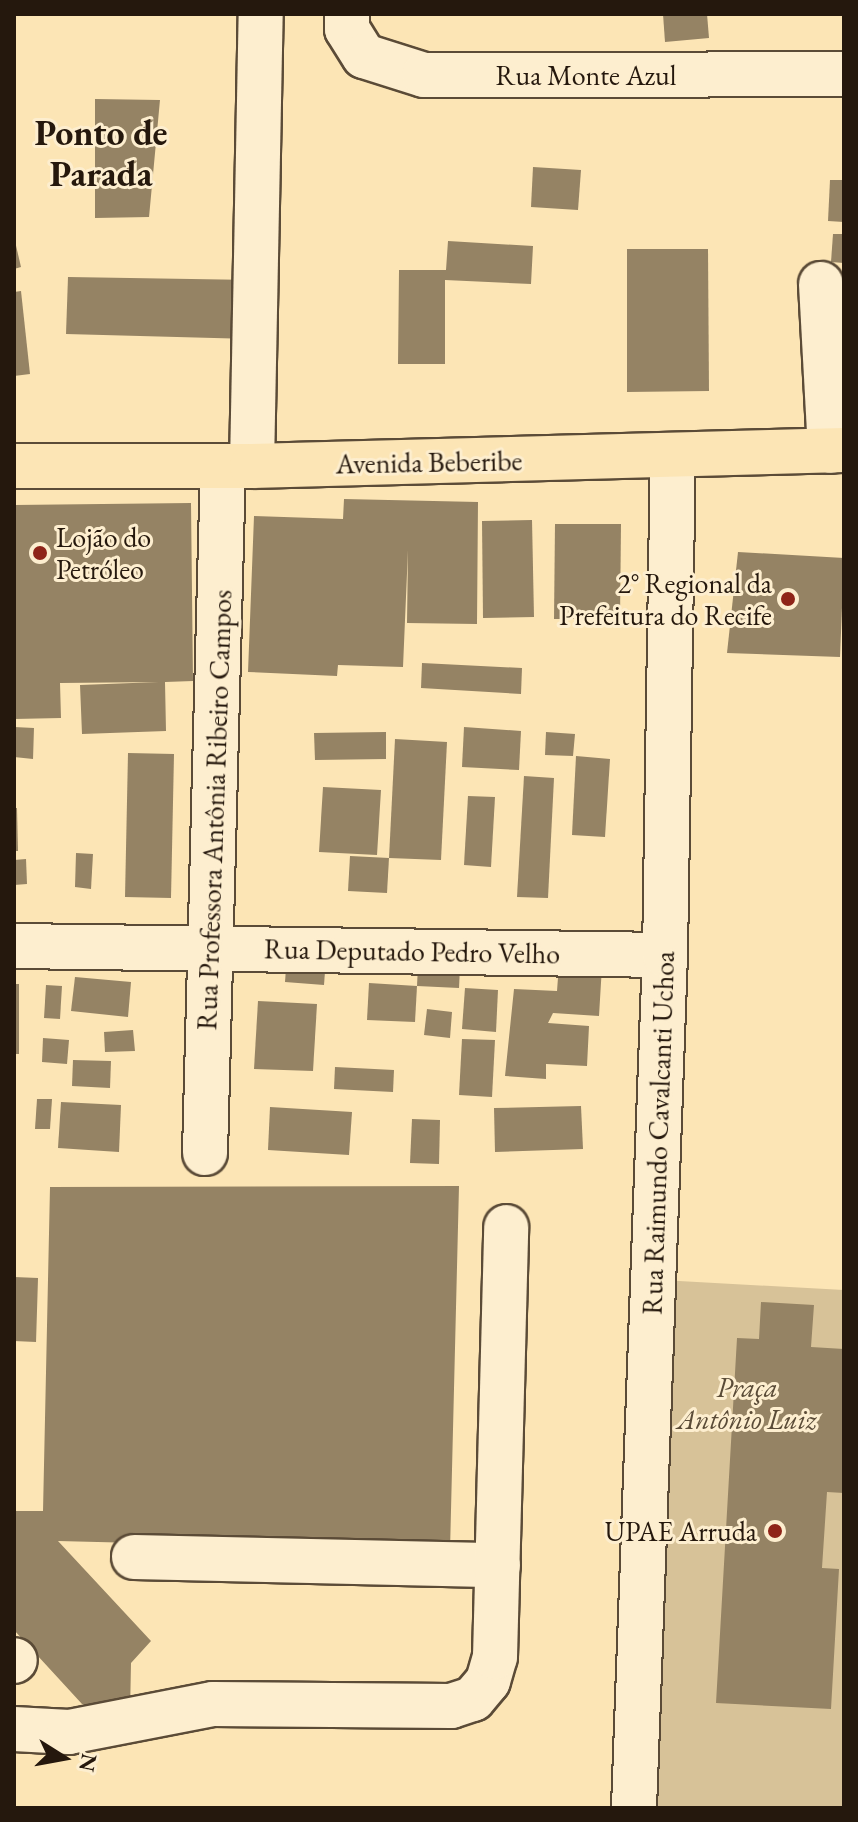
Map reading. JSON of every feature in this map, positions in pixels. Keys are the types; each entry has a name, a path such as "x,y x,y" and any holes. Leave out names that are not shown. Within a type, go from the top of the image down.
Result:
{"main road":[{"name":"Avenida Beberibe","path":"14,466 238,466 673,457 837,450"}],"street":[{"name":"Rua Professora Antônia Ribeiro Campos","path":"205,1153 210,948 261,14"},
{"name":"Rua Monte Azul","path":"347,22 364,56 424,75 844,74"},
{"path":"821,284 835,382 837,450"},
{"name":"Rua Raimundo Cavalcanti Uchoa","path":"634,1808 665,955 673,457"},
{"name":"Rua Deputado Pedro Velho","path":"14,946 665,955"},
{"path":"14,1729 69,1732 213,1704 451,1706 473,1699 488,1681 495,1657 506,1227"},
{"path":"134,1557 498,1565"}],"green space":[{"name":"Praça Antônio Luiz","path":"661,1280 844,1290 844,1808 651,1808"}],"building":[{"path":"663,14 707,14 709,38 665,42"},
{"path":"95,99 160,100 149,217 95,218"},
{"path":"533,167 581,170 578,210 531,207"},
{"path":"830,180 844,180 844,222 828,221"},
{"path":"833,234 844,234 844,263 831,262"},
{"path":"14,237 21,267 14,269"},
{"path":"448,241 533,246 531,284 445,280 445,364 398,364 399,270 446,270"},
{"path":"627,249 708,249 709,391 627,392"},
{"path":"68,277 253,280 251,339 66,334"},
{"path":"21,291 30,374 14,376 14,292"},
{"path":"344,499 478,502 477,624 407,623 408,550 403,667 338,665 337,676 248,672 254,516 343,519"},
{"path":"191,503 193,681 165,682 166,731 82,734 80,685 159,682 60,683 61,718 14,719 14,505"},
{"path":"532,520 534,617 483,618 482,521"},
{"path":"555,524 621,524 620,619 554,619"},
{"name":"2° Regional da Prefeitura do Recife","path":"738,552 844,558 840,657 727,653"},
{"path":"422,663 522,668 521,694 421,688"},
{"path":"14,727 34,728 33,759 14,757"},
{"path":"464,727 521,731 519,770 462,767"},
{"path":"386,732 386,759 315,760 314,733"},
{"path":"546,732 575,734 573,756 545,755"},
{"path":"395,739 447,742 441,860 389,858"},
{"path":"128,753 174,754 171,898 125,897"},
{"path":"576,756 610,759 605,837 572,835"},
{"path":"524,776 554,778 548,898 517,897"},
{"path":"323,787 381,790 377,855 319,852"},
{"path":"468,796 495,797 491,867 464,865"},
{"path":"14,808 17,808 18,851 14,851"},
{"path":"76,853 93,854 91,889 75,887"},
{"path":"350,856 389,858 387,893 348,891"},
{"path":"26,859 27,884 14,885 14,860"},
{"path":"287,955 326,958 324,985 285,982"},
{"path":"559,964 602,966 599,1016 553,1013 548,1023 589,1026 587,1066 546,1064 546,1079 505,1076 514,989 557,991"},
{"path":"418,965 460,967 459,988 417,986"},
{"path":"75,977 131,982 128,1017 71,1011"},
{"path":"369,983 417,986 415,1022 367,1020"},
{"path":"14,984 19,984 19,1054 14,1054"},
{"path":"46,985 62,986 60,1019 44,1018"},
{"path":"465,988 498,990 496,1032 462,1029"},
{"path":"258,1001 317,1004 313,1071 254,1069"},
{"path":"427,1009 452,1012 450,1038 424,1035"},
{"path":"133,1030 135,1051 105,1052 104,1032"},
{"path":"43,1038 69,1040 67,1064 42,1062"},
{"path":"462,1039 495,1040 492,1097 459,1095"},
{"path":"73,1060 111,1061 110,1088 72,1086"},
{"path":"335,1067 394,1070 393,1092 334,1089"},
{"path":"37,1099 52,1099 50,1129 35,1129"},
{"path":"61,1102 121,1105 119,1152 58,1148"},
{"path":"581,1106 583,1149 495,1152 494,1108"},
{"path":"270,1107 352,1112 349,1155 268,1150"},
{"path":"412,1119 440,1120 439,1164 410,1163"},
{"path":"459,1186 450,1551 58,1541 151,1641 131,1663 130,1714 82,1704 14,1630 14,1511 43,1511 50,1187"},
{"path":"14,1277 38,1278 36,1342 14,1341"},
{"name":"UPAE Arruda","path":"761,1302 814,1305 811,1347 844,1349 844,1493 827,1492 822,1568 839,1569 831,1709 716,1703 737,1338 759,1339"}],"place":[{"name":"Lojão do Petróleo","path":"40,553"},
{"name":"2° Regional da Prefeitura do Recife","path":"788,599"},
{"name":"UPAE Arruda","path":"775,1531"}],"district":[{"name":"Ponto de Parada","path":"101,152"}]}
